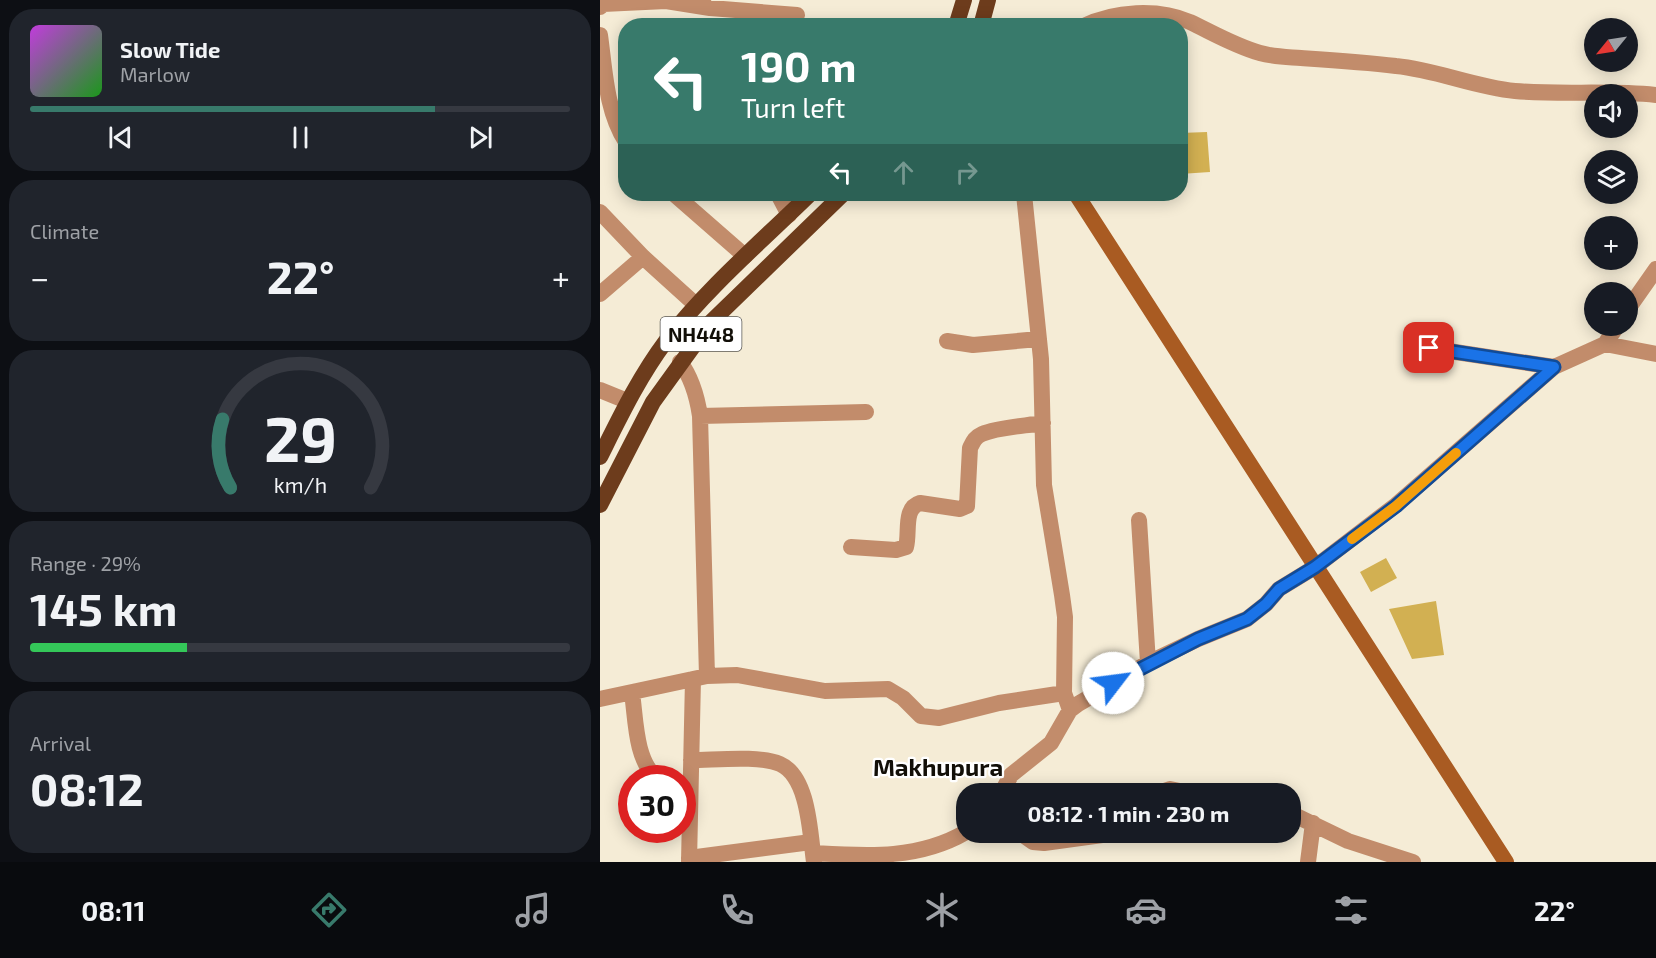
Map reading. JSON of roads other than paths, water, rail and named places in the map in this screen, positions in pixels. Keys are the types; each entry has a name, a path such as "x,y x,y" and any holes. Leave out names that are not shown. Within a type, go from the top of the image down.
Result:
{"highway":[{"path":"958,18 964,0"},
{"path":"983,18 988,0"},
{"name":"NH448","path":"600,457 627,401 665,342 696,305 803,201"},
{"name":"NH448","path":"600,505 653,402 710,323 836,201"}],"main road":[{"path":"1082,201 1506,862"}],"street":[{"path":"600,7 603,4 614,2 666,2 710,8 798,13"},
{"path":"1104,18 1150,14 1179,18"},
{"path":"1188,21 1231,42 1263,54 1398,66 1425,70 1477,85 1517,91 1656,94"},
{"path":"600,35 612,113 618,130"},
{"path":"682,201 745,256"},
{"path":"782,201 789,215"},
{"path":"1025,201 1039,339 1044,485 1065,617 1064,693 1070,710"},
{"path":"600,212 643,257 696,305"},
{"path":"600,294 643,257"},
{"path":"1638,295 1656,269"},
{"path":"1007,783 1011,775 1050,744 1070,710 1078,704 1148,663 1247,619 1266,604 1279,589 1315,567 1396,506 1554,367 1605,344 1610,336"},
{"path":"947,341 974,345 1039,339"},
{"path":"1605,344 1656,354"},
{"path":"1429,348 1554,367"},
{"path":"680,362 692,384 700,416 700,677 691,765"},
{"path":"600,390 627,401"},
{"path":"700,416 866,412"},
{"path":"851,547 896,550 906,547 910,512 915,505 920,503 960,509 967,506 970,448 974,440 981,434 1043,423"},
{"path":"1139,520 1148,663"},
{"path":"600,699 700,677 737,675 825,691 888,689 903,698 921,716 939,718 1014,700 1064,693"},
{"path":"632,693 641,753 646,765"},
{"path":"692,760 761,760 780,764 790,771 798,781 803,795 812,852"},
{"path":"1301,818 1348,841 1413,862"},
{"path":"1308,862 1313,823"},
{"path":"689,843 689,860 812,852 916,857 956,837"}],"district":[{"name":"Makhupura","path":"938,766"}]}
